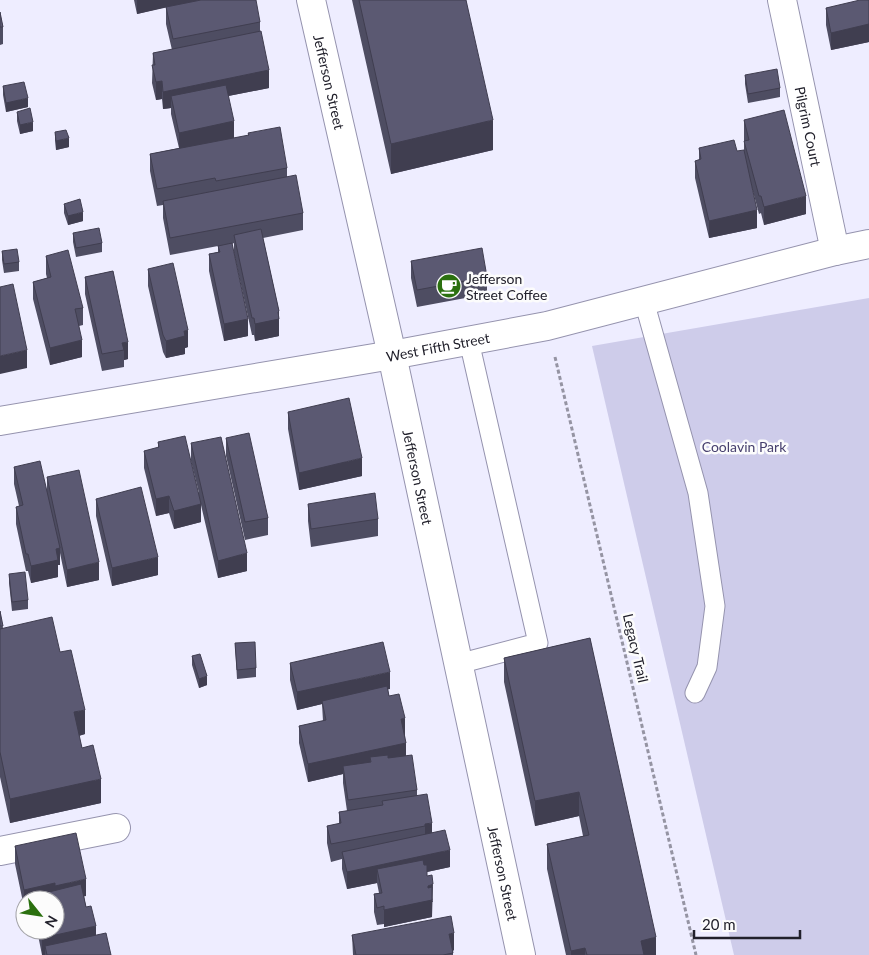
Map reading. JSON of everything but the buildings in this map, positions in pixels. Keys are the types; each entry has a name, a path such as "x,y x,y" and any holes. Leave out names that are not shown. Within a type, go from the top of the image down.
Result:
{"street":[{"name":"Jefferson Street","path":"311,0 392,355 521,955"},
{"name":"Pilgrim Court","path":"782,0 835,251"},
{"name":"West Fifth Street","path":"0,421 392,355 547,326 835,251 869,244"},
{"path":"0,851 116,828"}],"lane":[{"path":"644,301 698,493 715,606 707,667 695,693"},
{"path":"458,664 538,643 470,341"}],"path":[{"name":"Legacy Trail","path":"554,355 696,955"}],"green space":[{"name":"Coolavin Park","path":"869,298 869,955 734,955 592,346"}],"place":[{"name":"Jefferson Street Coffee","path":"449,286"}]}
